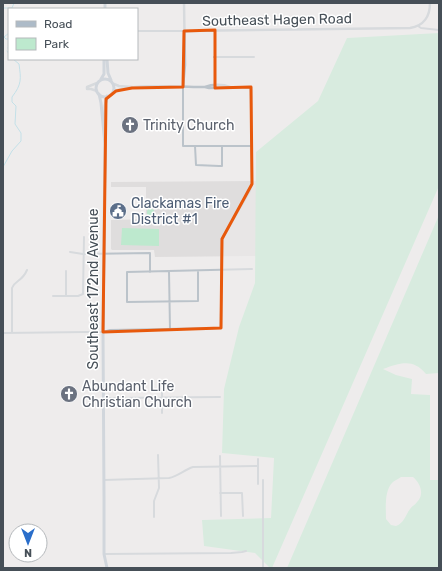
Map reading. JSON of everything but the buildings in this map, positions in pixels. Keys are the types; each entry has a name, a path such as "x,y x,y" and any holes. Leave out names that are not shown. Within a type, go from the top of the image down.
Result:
{"main road":[{"path":"97,83 104,74 105,60"},
{"path":"98,93 102,96 108,96 113,92 114,84 108,73 105,60"},
{"path":"101,79 111,80"},
{"name":"Southeast 172nd Avenue","path":"97,83 96,88 101,103 104,130"},
{"name":"Southeast 172nd Avenue","path":"107,568 104,554 103,332 104,130 105,104 108,96"}],"street":[{"path":"184,3 185,65 183,87 183,146 251,146"},
{"path":"430,3 427,17 418,26 421,28 439,30"},
{"name":"Southeast Hagen Road","path":"138,31 405,28 418,26"},
{"path":"214,30 215,85"},
{"path":"214,57 254,57"},
{"path":"97,83 87,87 87,89 91,89 98,93"},
{"path":"114,84 132,88"},
{"path":"205,87 215,85 227,85 231,87"},
{"path":"3,333 103,332 110,330 221,328 221,243 223,235 251,189 252,87 132,88 113,92"},
{"path":"195,146 196,165 222,166 222,146"},
{"path":"53,296 80,296 83,294 84,237"},
{"path":"70,252 83,254 150,253 150,272"},
{"path":"12,333 12,288 13,285 22,279 27,270"},
{"path":"198,271 198,301 128,302 128,272 252,270"},
{"path":"66,271 66,296"},
{"path":"169,272 170,329"},
{"path":"162,384 162,414"},
{"path":"104,398 220,397"},
{"path":"154,517 154,501 158,489 158,455"},
{"path":"220,456 221,516"},
{"path":"258,459 258,484"},
{"path":"104,480 176,476 193,467 258,466"},
{"path":"263,480 263,568"},
{"path":"220,492 242,493 243,516"},
{"path":"104,554 231,553 246,550"}],"highlighted area":[{"path":"215,30 215,88 251,87 252,184 222,239 221,328 103,332 106,99 116,91 132,88 183,87 184,31"}],"shaded area":[{"path":"256,181 256,256 155,257 154,250 111,249 111,220 146,219 146,187 111,187 111,182"}],"green space":[{"path":"439,33 439,186 272,568 270,568 255,553 204,546 202,520 271,518 274,458 222,453 224,389 239,327 255,283 256,152 318,101 347,38"},
{"path":"149,208 154,210 154,215 158,219 155,223 147,221 147,211"},
{"path":"439,215 439,373 426,374 416,366 406,363 383,369 396,375 412,379 411,394 430,395 430,480 439,480 439,568 287,568","holes":["401,477 413,477 418,482 421,489 421,496 401,523 396,526 391,525 386,519 386,499 390,485"]},
{"path":"122,228 159,229 159,246 121,245"}],"waterway":[{"path":"3,8 12,8 14,3"},
{"path":"8,34 4,37 8,39"},
{"path":"3,167 12,151 21,141 21,133 15,124 16,106 12,102 12,97 18,88 20,81 19,64 14,60"}],"place":[{"name":"Trinity Church","path":"130,125"},
{"name":"Clackamas Fire District #1","path":"118,211"},
{"name":"Abundant Life Christian Church","path":"69,394"}]}
